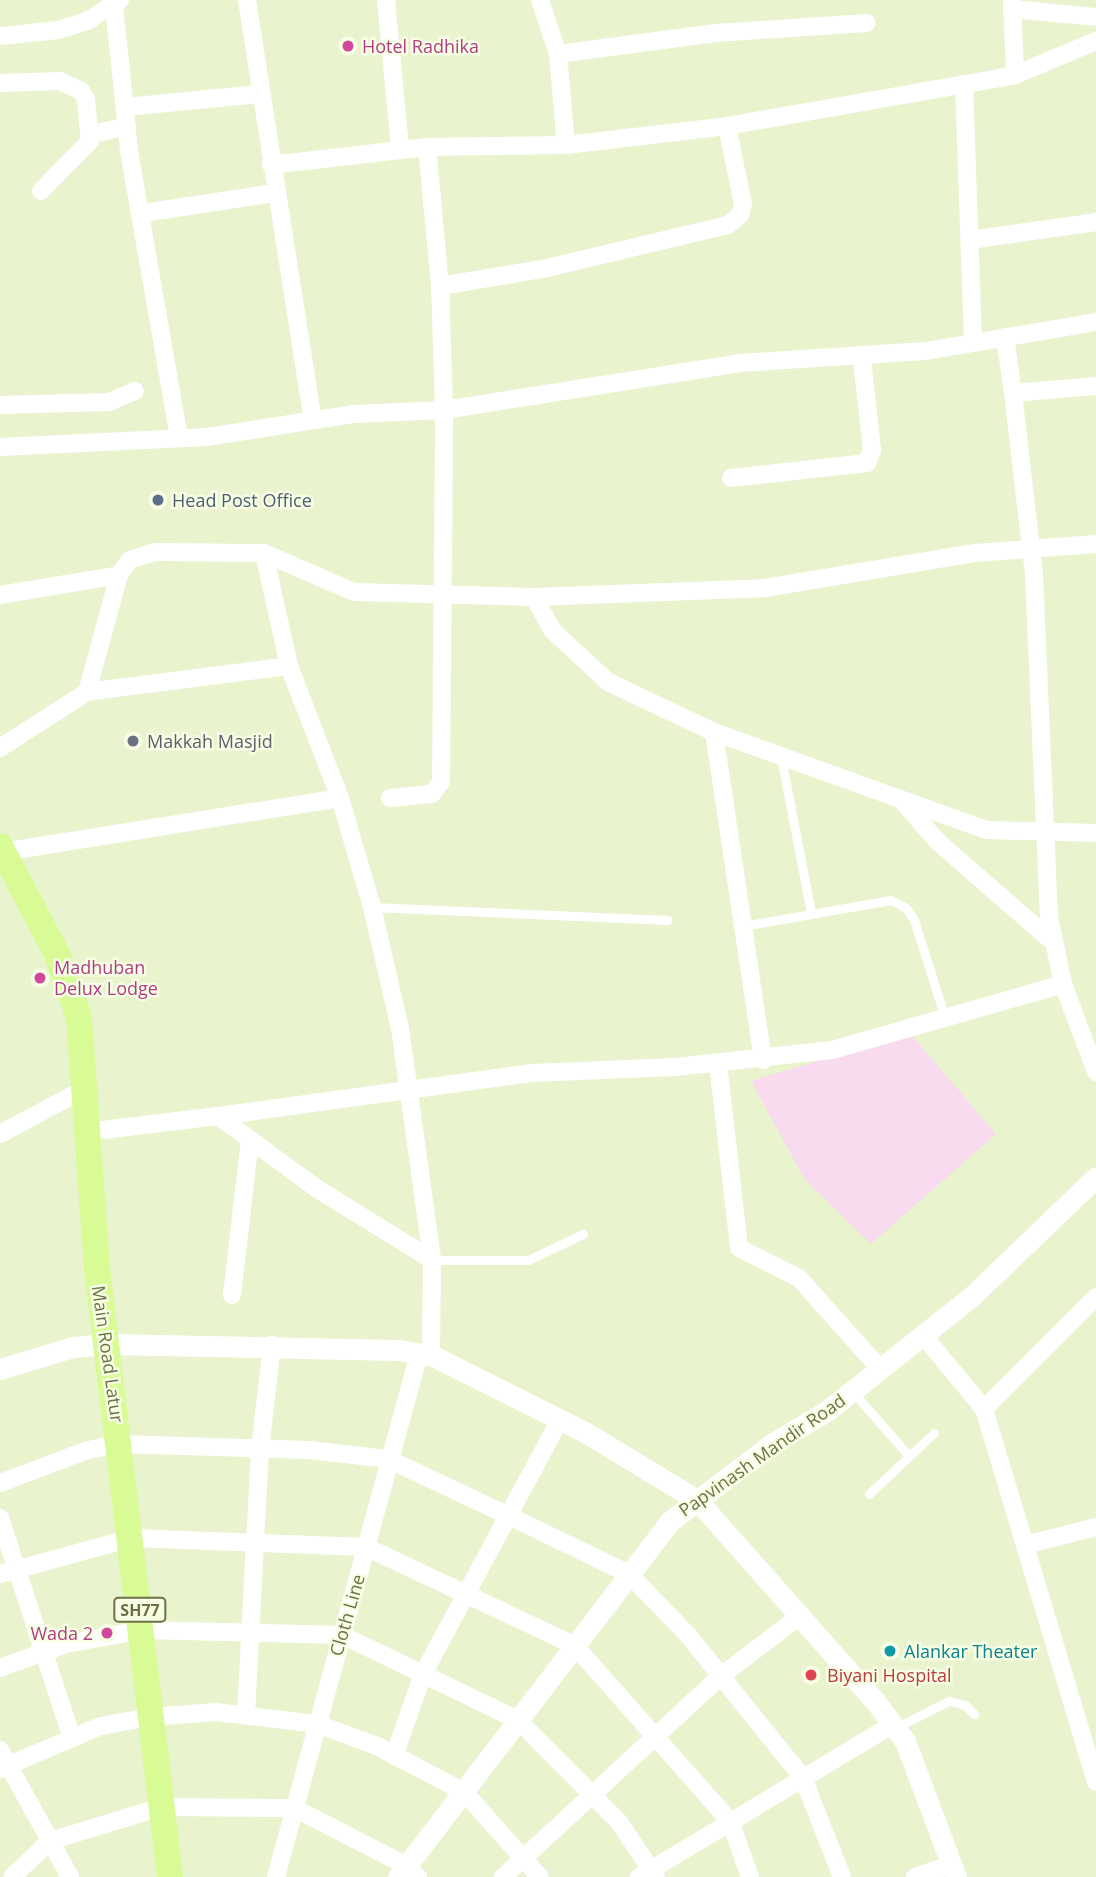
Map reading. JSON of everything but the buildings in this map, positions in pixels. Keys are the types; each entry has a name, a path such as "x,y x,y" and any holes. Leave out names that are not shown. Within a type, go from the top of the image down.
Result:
{"main road":[{"name":"Main Road Latur","path":"2,849 70,985 79,1017 97,1269 109,1344 170,1877"}],"street":[{"path":"247,0 313,420"},
{"path":"386,0 400,149"},
{"path":"540,0 558,54 566,145"},
{"path":"0,36 59,30 117,2 127,126 179,437"},
{"path":"1015,75 1012,5 1096,17"},
{"path":"558,54 716,33 867,23"},
{"path":"271,165 427,147 566,145 727,125 1015,75 1096,41"},
{"path":"0,83 69,83 86,100 93,134"},
{"path":"964,84 973,343"},
{"path":"125,107 261,94"},
{"path":"440,286 547,268 728,225 740,215 743,204 727,125"},
{"path":"41,191 93,134 127,126"},
{"path":"390,798 432,794 441,782 444,410 440,286 427,147"},
{"path":"143,213 276,193"},
{"path":"970,240 1096,222"},
{"path":"0,447 207,437 313,420 444,410 740,363 862,359 1096,322"},
{"path":"1005,337 1032,547 1044,835 1053,942 1063,984 1096,1072"},
{"path":"731,478 867,463 872,450 862,359"},
{"path":"1013,393 1096,386"},
{"path":"0,405 109,402 135,391"},
{"path":"87,692 119,575 130,560 155,552 264,553 354,592 534,597 765,588 1032,547 1096,544"},
{"name":"Cloth Line","path":"264,553 289,666 340,798 372,906 400,1028 432,1260 425,1355 388,1459 276,1877"},
{"path":"0,595 119,575"},
{"path":"534,597 560,639 608,682 714,733 904,803 986,830 1044,835 1096,833"},
{"path":"0,748 87,692 289,666"},
{"path":"714,733 763,1059"},
{"path":"2,849 340,798"},
{"path":"904,803 938,842 1053,942"},
{"path":"86,1132 408,1093 531,1073 718,1063 832,1050 945,1020 1063,984"},
{"path":"718,1063 739,1248 799,1278 880,1369"},
{"path":"0,1134 86,1088"},
{"path":"218,1116 316,1188 432,1260"},
{"path":"232,1294 250,1140"},
{"name":"Papvinash Mandir Road","path":"408,1873 464,1792 669,1521 852,1391 971,1297 1096,1177"},
{"path":"984,1409 1096,1297"},
{"path":"923,1335 984,1409 1025,1545 1088,1728 1096,1782"},
{"path":"0,1370 73,1347 109,1344 272,1345 425,1355 560,1420 697,1500 801,1615 894,1726 905,1741 954,1871 915,1877"},
{"path":"246,1715 253,1629 260,1449 272,1345"},
{"path":"394,1756 422,1674 560,1420"},
{"path":"0,1483 88,1450 120,1444 260,1449 388,1459 629,1574 721,1676 803,1778 842,1877"},
{"path":"0,1518 19,1568 72,1738"},
{"path":"1025,1545 1096,1527"},
{"path":"0,1574 132,1538 255,1540 366,1547 575,1646 730,1821 750,1877"},
{"path":"503,1877 594,1797 721,1676 801,1615"},
{"path":"0,1668 46,1652 142,1630 253,1629 342,1635 519,1720 619,1822 649,1874 730,1821 894,1726"},
{"path":"70,1877 2,1761 101,1726 150,1717 216,1712 317,1724 394,1756 464,1792 540,1877"},
{"path":"12,1877 50,1841 161,1807 294,1808 408,1873"}],"lane":[{"path":"781,757 811,913"},
{"path":"743,926 879,900 906,908 926,949 945,1020"},
{"path":"372,906 668,919"},
{"path":"432,1260 528,1260 583,1234"},
{"path":"852,1391 909,1455"},
{"path":"869,1493 934,1433"},
{"path":"894,1726 950,1701 965,1705 974,1714"}],"shaded area":[{"path":"0,0 1096,0 1096,1877 0,1877"},
{"path":"910,1033 996,1134 871,1244 805,1180 751,1081"}],"place":[{"name":"Hotel Radhika","path":"348,46"},
{"name":"Head Post Office","path":"158,500"},
{"name":"Makkah Masjid","path":"133,741"},
{"name":"Madhuban Delux Lodge","path":"40,978"},
{"name":"Wada 2","path":"107,1633"},
{"name":"Alankar Theater","path":"890,1651"},
{"name":"Biyani Hospital","path":"811,1675"}]}
